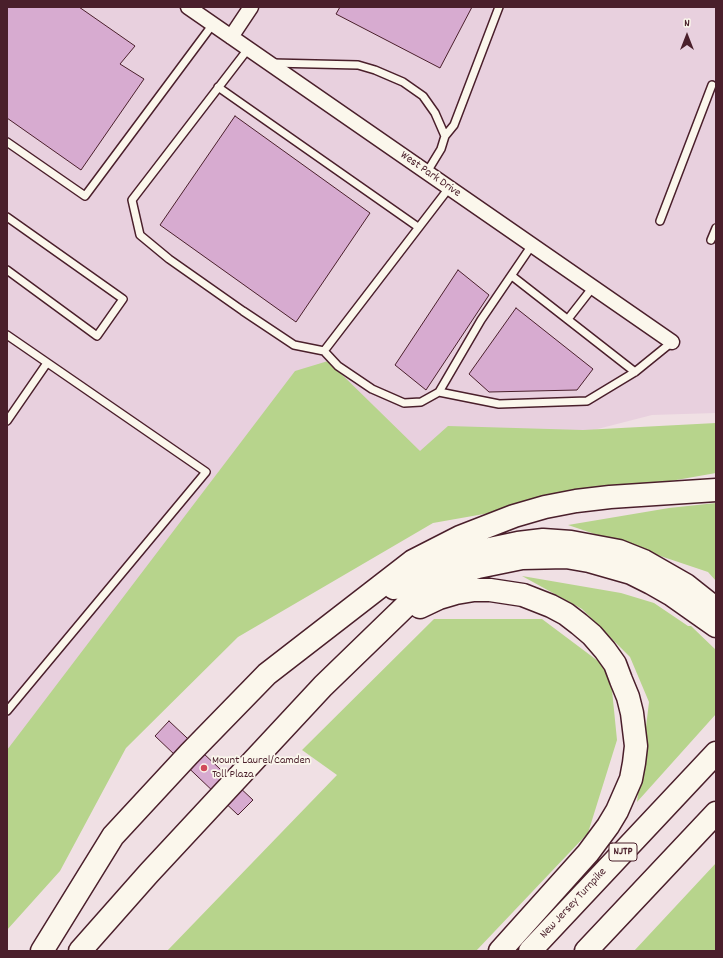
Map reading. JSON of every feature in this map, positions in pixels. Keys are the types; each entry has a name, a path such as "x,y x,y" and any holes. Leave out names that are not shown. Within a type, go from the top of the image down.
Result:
{"highway":[{"path":"42,951 113,836 189,754 267,674 413,561 460,536 514,516 545,507 576,501 610,497 716,490"},
{"path":"347,612 443,563 466,554 518,542 543,540 596,546 644,561 686,585 716,609"},
{"path":"80,951 313,696 416,596 436,584 450,577 478,567 499,562 522,558 566,557 589,561 631,573 672,595 716,626"},
{"path":"378,633 422,606 456,592 490,590 523,595 551,606 566,614 592,635 605,650 614,664 628,697 635,730 636,746 631,779 617,811 588,853 500,951"},
{"name":"New Jersey Turnpike","path":"530,951 716,753"},
{"path":"586,951 716,813"},
{"path":"26,951 71,906"},
{"path":"75,951 95,933"}],"street":[{"name":"West Park Drive","path":"188,7 672,342"},
{"path":"230,37 251,7"}],"lane":[{"path":"427,172 441,149 445,136 454,125 499,7"},
{"path":"7,142 85,196 212,24"},
{"path":"248,49 132,200 140,235 169,259 294,345 324,351 338,366 372,389 404,403 421,402 439,392 481,320 532,245"},
{"path":"268,63 358,66 375,70 403,82 423,96 435,113 445,136"},
{"path":"660,221 712,84"},
{"path":"218,87 418,227"},
{"path":"324,351 449,188"},
{"path":"7,217 123,299 97,336 7,270"},
{"path":"711,240 716,228"},
{"path":"512,276 635,372"},
{"path":"568,320 593,287"},
{"path":"7,335 206,472 7,711"},
{"path":"439,392 499,404 587,401 635,372 672,342"},
{"path":"7,421 47,363"}],"shaded area":[{"path":"7,7 716,7 716,413 652,415 442,469 307,533 7,855"}],"green space":[{"path":"328,361 420,451 448,426 583,430 716,423 716,473 433,523 238,637 126,748 60,871 7,930 7,750 295,371"},
{"path":"716,503 716,581 708,572 568,525 669,508"},
{"path":"522,576 621,593 654,603 688,626 691,626 716,650 716,714 637,802 649,702 630,657 582,609"},
{"path":"434,619 542,619 610,670 617,740 588,833 476,951 167,951 337,775 302,750"},
{"path":"716,863 716,951 634,951"}],"building":[{"path":"7,7 79,7 135,46 120,64 144,79 81,170 7,118"},
{"path":"340,7 472,7 440,68 336,14"},
{"path":"235,116 370,213 296,322 160,225"},
{"path":"458,270 489,295 426,390 395,365"},
{"path":"516,308 593,369 577,390 489,392 469,374"},
{"name":"Mount Laurel/Camden Toll Plaza","path":"169,721 253,800 238,815 155,736"}],"place":[{"name":"Mount Laurel/Camden Toll Plaza","path":"204,768"}]}
